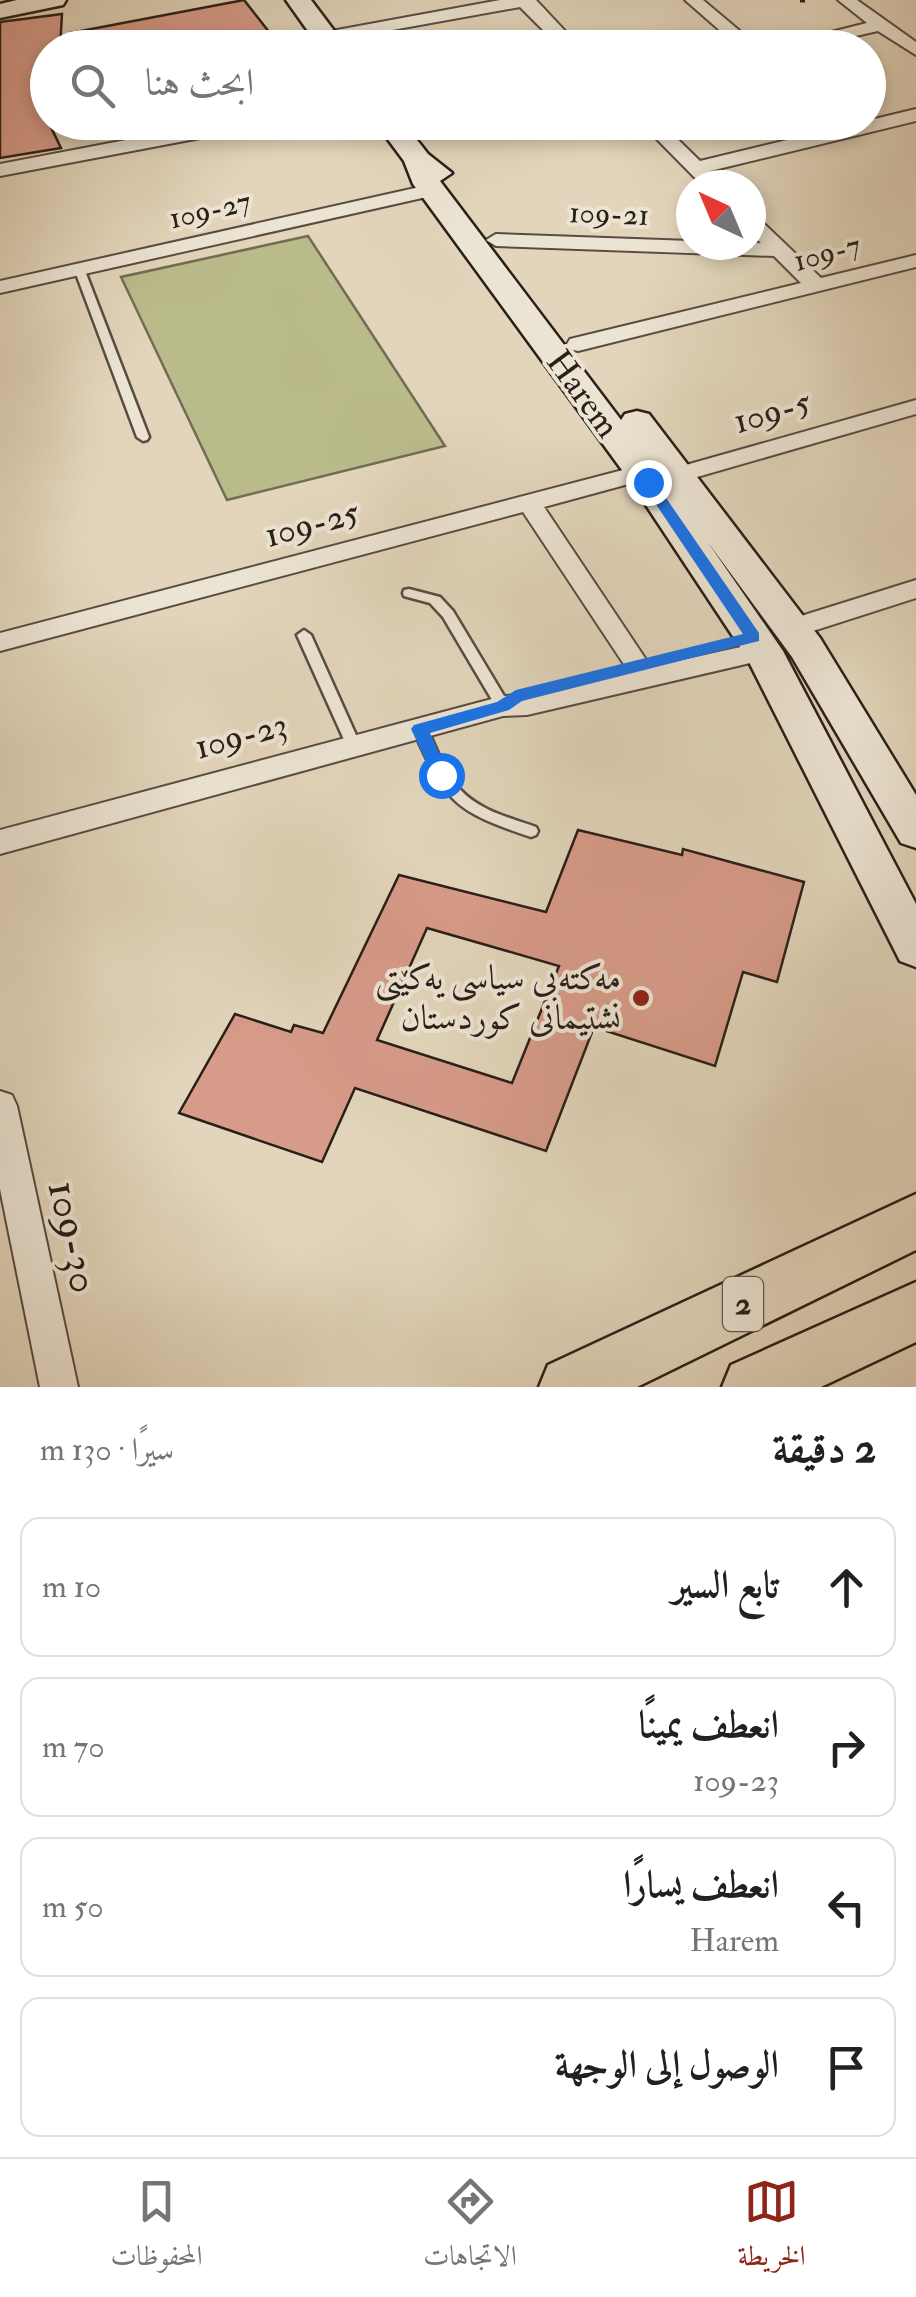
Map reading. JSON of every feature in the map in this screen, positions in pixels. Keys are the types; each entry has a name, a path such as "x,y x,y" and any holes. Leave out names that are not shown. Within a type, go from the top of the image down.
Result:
{"main road":[{"name":"2","path":"570,1387 916,1221"},
{"name":"2","path":"752,1387 916,1311"}],"street":[{"path":"0,11 54,0"},
{"path":"298,0 321,30"},
{"path":"386,30 526,0 555,30"},
{"path":"693,0 729,30"},
{"path":"846,0 916,50"},
{"path":"857,30 880,25"},
{"path":"886,122 916,115"},
{"path":"0,170 158,140"},
{"name":"Harem","path":"401,140 778,641 916,948"},
{"path":"667,140 696,168 812,140"},
{"name":"Harem","path":"425,175 440,175 578,344 656,477"},
{"name":"109-27","path":"0,288 80,271 425,175"},
{"path":"766,237 818,287"},
{"name":"109-21","path":"496,240 779,250"},
{"name":"109-7","path":"578,344 916,261"},
{"path":"882,270 916,282"},
{"name":"109-5","path":"656,477 916,408"},
{"name":"109-25","path":"0,642 529,503 656,477"},
{"path":"529,503 639,666"},
{"path":"913,818 778,641 916,588"},
{"name":"109-23","path":"503,706 516,696 639,666 778,641"},
{"name":"109-23","path":"0,842 353,744 503,706 527,705 778,641"},
{"name":"109-30","path":"0,1106 59,1387"}],"lane":[{"path":"80,271 144,437"},
{"path":"408,593 435,600 448,614 503,706"},
{"path":"304,635 353,744"},
{"path":"420,729 457,800 484,815 532,831"}],"path":[{"path":"800,0 808,0"}],"green space":[{"path":"308,236 445,446 227,500 121,277"}],"building":[{"path":"244,0 268,30 86,30"},
{"path":"62,14 61,30 30,30 30,140 57,140 61,148 0,158 0,22"},
{"name":"مەکتەبی سیاسی یەکێتی نشتیمانی کوردستان","path":"578,830 682,855 683,849 804,882 777,982 743,972 715,1066 594,1027 546,1151 355,1088 322,1162 179,1113 235,1014 291,1032 294,1025 323,1033 399,875 546,912","holes":["427,928 559,966 512,1083 377,1040"]}],"place":[{"name":"مەکتەبی سیاسی یەکێتی نشتیمانی کوردستان","path":"641,998"}],"route":[{"path":"441,775 420,729 503,706 516,696 753,637 648,482"}]}
